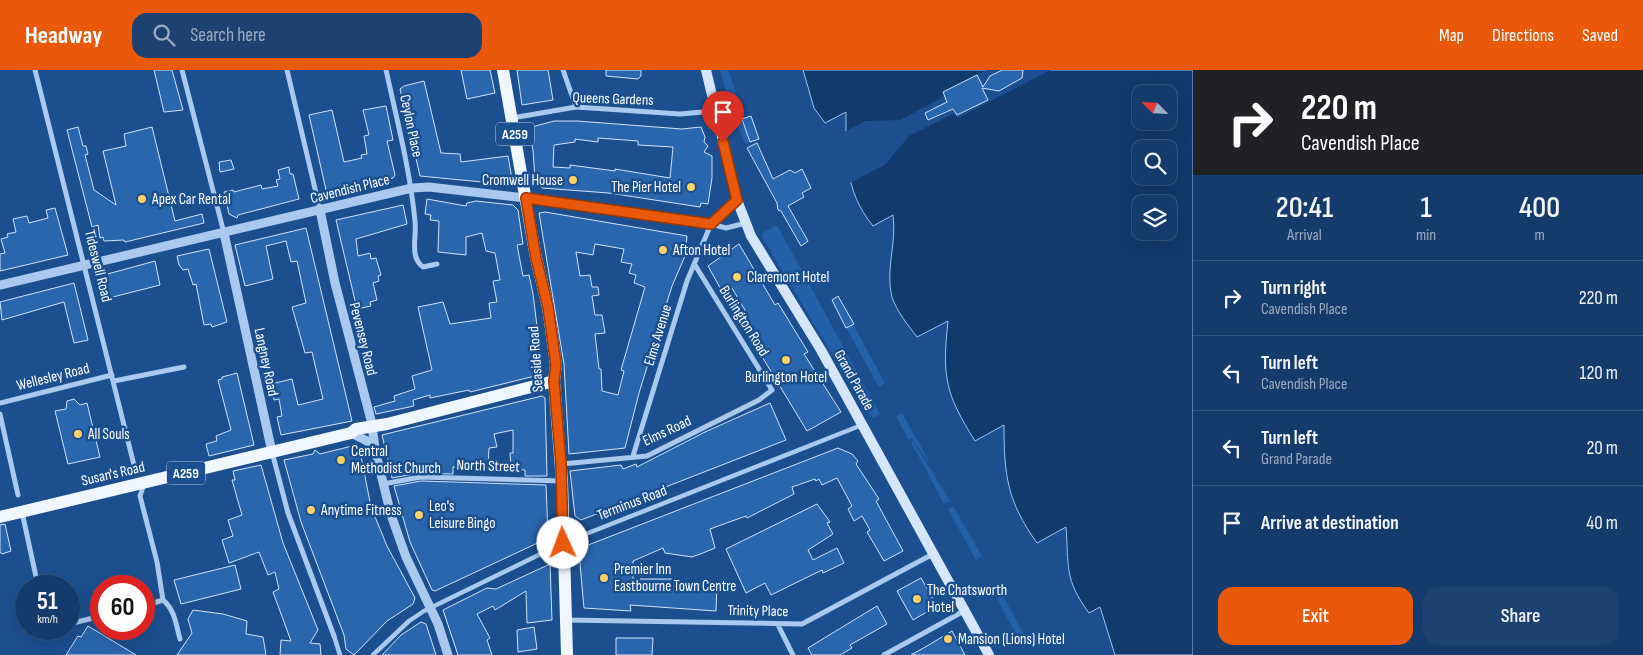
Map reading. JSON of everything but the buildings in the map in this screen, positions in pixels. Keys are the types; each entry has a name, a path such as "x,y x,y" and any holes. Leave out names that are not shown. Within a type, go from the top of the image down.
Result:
{"main road":[{"name":"Seaside Road","path":"503,70 536,258 548,307 556,365 554,381 562,481 566,620"},
{"name":"Grand Parade","path":"706,70 714,111 737,200 746,223 862,425 989,655"},
{"name":"Susan's Road","path":"0,517 272,452 351,432 356,428 388,424 554,381"},
{"name":"A259","path":"566,620 567,655"}],"street":[{"name":"Tideswell Road","path":"35,70 135,469"},
{"name":"Langney Road","path":"182,70 224,233 272,452 288,513 340,655"},
{"name":"Pevensey Road","path":"287,70 335,283 372,425 376,454 399,540 431,608 448,655"},
{"name":"Ceylon Place","path":"386,70 412,188 417,234 414,253 417,263 423,267 437,264"},
{"path":"563,70 576,108"},
{"name":"Queens Gardens","path":"512,118 576,108 680,114 714,111"},
{"name":"Cavendish Place","path":"0,285 412,188 429,187 526,198 711,224 726,228 746,223"},
{"path":"711,224 737,200"},
{"name":"Elms Avenue","path":"633,456 688,281 711,224"},
{"name":"Burlington Road","path":"696,265 772,390"},
{"name":"Wellesley Road","path":"0,403 113,378 184,367"},
{"name":"Elms Road","path":"561,464 652,454 759,400 772,390"},
{"path":"0,414 18,495"},
{"name":"Terminus Road","path":"373,655 409,621 431,608 563,543 806,449 862,425"},
{"path":"351,432 367,440 376,454"},
{"name":"North Street","path":"384,484 421,476 562,481"},
{"path":"144,483 140,496 157,562 163,600 170,605 180,639"},
{"path":"22,512 36,575"},
{"name":"Trinity Place","path":"566,620 802,624 933,554"},
{"path":"155,603 163,600"},
{"path":"884,655 964,611"},
{"path":"778,625 793,655"}],"shaded area":[{"path":"720,70 728,70 745,118 750,142 745,144 730,106"},
{"path":"803,70 1193,70 1193,655 1115,655 1100,607 1089,613 1075,591 1069,572 1066,527 1037,543 1019,514 1009,487 1005,459 1004,425 975,441 957,410 948,384 945,357 948,321 917,337 903,318 894,303 890,287 890,267 894,236 893,215 873,226 857,199 852,186 847,158 846,112 825,123 814,108"},
{"path":"775,226 778,227 880,414 874,418 867,412 762,237 764,232"},
{"path":"853,324 885,383 879,387 846,328"},
{"path":"902,413 928,462 912,438 908,439 896,416"},
{"path":"913,441 950,501 944,504 911,442"},
{"path":"953,506 982,556 976,560 948,509"},
{"path":"1001,592 1029,644 1023,647 995,595"}],"pier":[{"path":"987,70 1051,70 958,118 953,114 909,136 886,164 848,183 844,132 865,121 900,120 943,97 944,91"}],"place":[{"name":"Cromwell House","path":"573,180"},
{"name":"The Pier Hotel","path":"691,187"},
{"name":"Apex Car Rental","path":"142,199"},
{"name":"Afton Hotel","path":"663,250"},
{"name":"Claremont Hotel","path":"737,277"},
{"name":"Burlington Hotel","path":"786,360"},
{"name":"All Souls","path":"78,434"},
{"name":"Central Methodist Church","path":"341,460"},
{"name":"Anytime Fitness","path":"311,510"},
{"name":"Leo's Leisure Bingo","path":"419,515"},
{"name":"Premier Inn Eastbourne Town Centre","path":"604,578"},
{"name":"The Chatsworth Hotel","path":"917,599"},
{"name":"Mansion (Lions) Hotel","path":"948,639"}],"route":[{"path":"563,543 562,481 554,381 556,365 548,307 536,258 526,198 711,224 737,200 723,142"}]}
